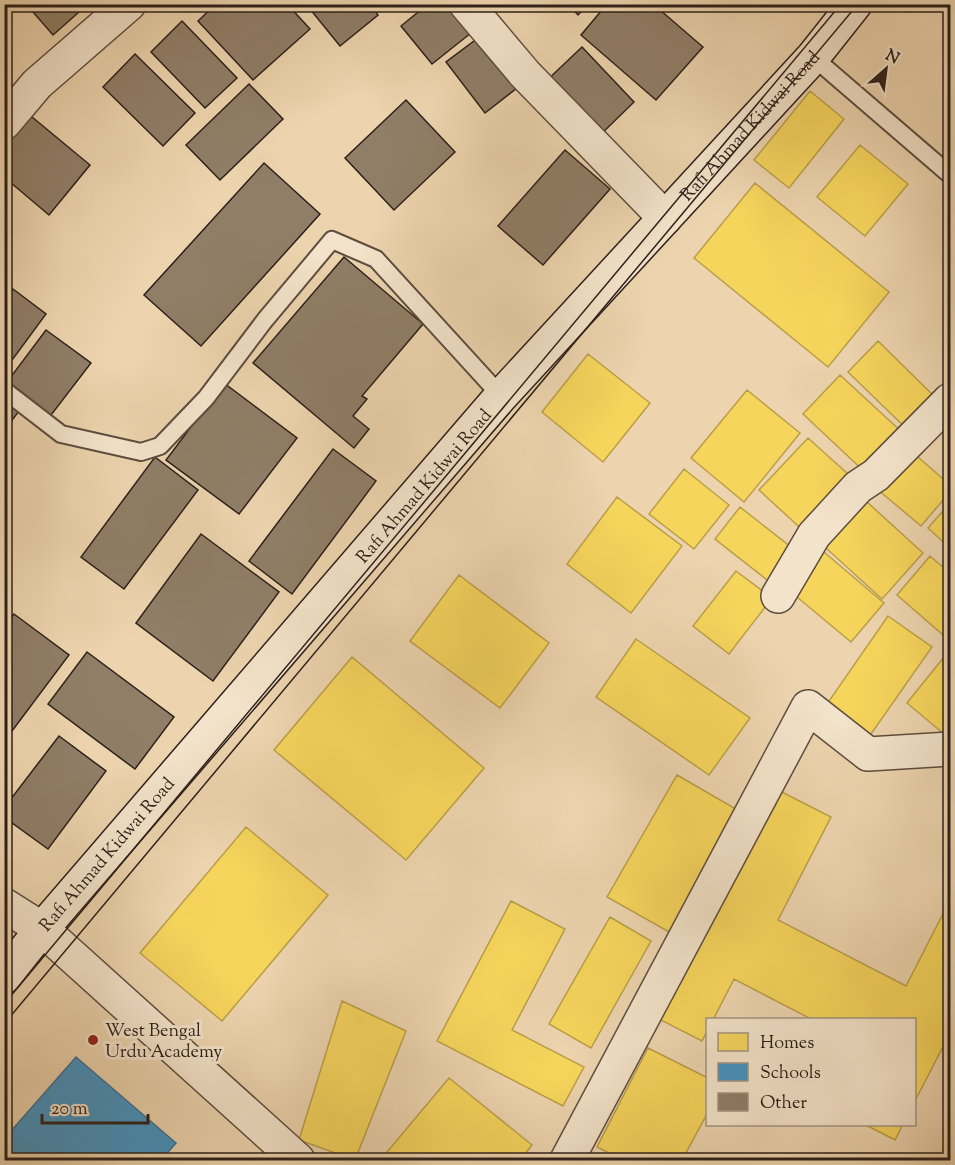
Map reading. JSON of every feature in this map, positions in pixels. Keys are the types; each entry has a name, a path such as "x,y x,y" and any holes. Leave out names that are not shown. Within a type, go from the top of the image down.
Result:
{"street":[{"path":"4,123 37,84 129,4"},
{"path":"466,4 525,74 665,218"},
{"name":"Rafi Ahmad Kidwai Road","path":"4,976 501,396 813,57 855,4"},
{"path":"778,596 814,535 858,487 876,475 951,400"},
{"path":"567,1161 808,707 868,754 951,749"},
{"path":"4,905 42,930 298,1161"}],"lane":[{"path":"813,57 951,175"},
{"path":"4,390 61,434 141,452 160,446 206,398 265,320 332,240 376,259 501,396"}],"building: Homes":[{"path":"810,91 844,119 789,188 754,160"},
{"path":"860,145 908,184 865,236 817,197"},
{"path":"755,183 889,292 828,367 694,258"},
{"path":"878,341 943,405 913,435 848,372"},
{"path":"588,354 650,403 603,462 542,412"},
{"path":"840,375 904,434 867,474 803,414"},
{"path":"747,390 800,433 744,502 691,458"},
{"path":"808,438 858,483 809,536 759,490"},
{"path":"910,450 950,485 950,492 921,526 877,489"},
{"path":"684,469 729,505 694,549 649,514"},
{"path":"856,492 923,553 882,599 815,538"},
{"path":"617,497 682,546 631,613 567,564"},
{"path":"950,503 950,548 928,528"},
{"path":"740,507 801,555 776,587 715,539"},
{"path":"818,547 884,603 851,642 785,587"},
{"path":"930,556 950,573 950,641 897,595"},
{"path":"736,571 772,598 729,654 693,626"},
{"path":"459,575 549,643 500,708 410,641"},
{"path":"888,616 932,647 864,744 820,714"},
{"path":"636,639 750,718 709,775 596,697"},
{"path":"948,652 950,655 950,739 907,703"},
{"path":"352,657 484,768 406,860 274,750"},
{"path":"677,775 741,812 671,933 607,897"},
{"path":"772,787 831,817 778,920 906,986 950,900 950,1033 916,1099 916,1018 809,1018 734,979 714,1018 706,1018 706,1033 702,1041 653,1016"},
{"path":"246,827 328,895 222,1021 140,953"},
{"path":"511,901 565,929 512,1030 584,1067 563,1106 437,1041"},
{"path":"610,917 651,941 591,1048 549,1024"},
{"path":"342,1001 406,1031 355,1160 299,1140"},
{"path":"648,1048 706,1077 706,1116 682,1160 623,1160 597,1147"},
{"path":"449,1078 532,1145 520,1160 382,1158"},
{"path":"868,1126 902,1126 895,1140"}],"building: Schools":[{"path":"76,1057 176,1143 161,1160 4,1160 4,1139"}],"building: Other":[{"path":"26,4 88,4 53,35"},
{"path":"216,4 287,4 310,29 253,80 198,21"},
{"path":"315,4 370,4 378,15 340,46 310,9"},
{"path":"428,4 447,4 471,33 432,64 401,26"},
{"path":"568,4 589,4 578,15"},
{"path":"607,4 653,4 703,47 656,100 581,35"},
{"path":"182,21 237,78 205,108 151,52"},
{"path":"478,38 517,88 485,113 446,62"},
{"path":"582,47 634,102 595,140 542,85"},
{"path":"135,54 195,113 163,146 103,87"},
{"path":"249,84 283,119 220,180 186,145"},
{"path":"406,100 455,152 394,210 345,158"},
{"path":"26,112 90,165 49,215 4,177 4,138"},
{"path":"565,150 610,189 543,265 498,226"},
{"path":"264,163 320,214 201,346 144,295"},
{"path":"344,257 423,324 362,396 367,399 353,416 369,429 354,448 253,363"},
{"path":"13,289 46,314 4,371 4,300"},
{"path":"46,330 91,363 48,419 4,386"},
{"path":"224,383 297,438 239,514 166,460"},
{"path":"4,400 19,411 4,431"},
{"path":"333,449 376,481 292,594 249,561"},
{"path":"155,457 198,490 124,589 81,557"},
{"path":"201,534 279,592 213,681 136,623"},
{"path":"14,614 69,655 9,735 4,732 4,627"},
{"path":"87,652 174,717 135,769 48,704"},
{"path":"59,736 106,771 48,849 4,817 4,808"}],"tram line":[{"path":"4,1004 841,4"},
{"path":"4,1024 858,4"}],"place":[{"name":"West Bengal Urdu Academy","path":"93,1040"}]}
